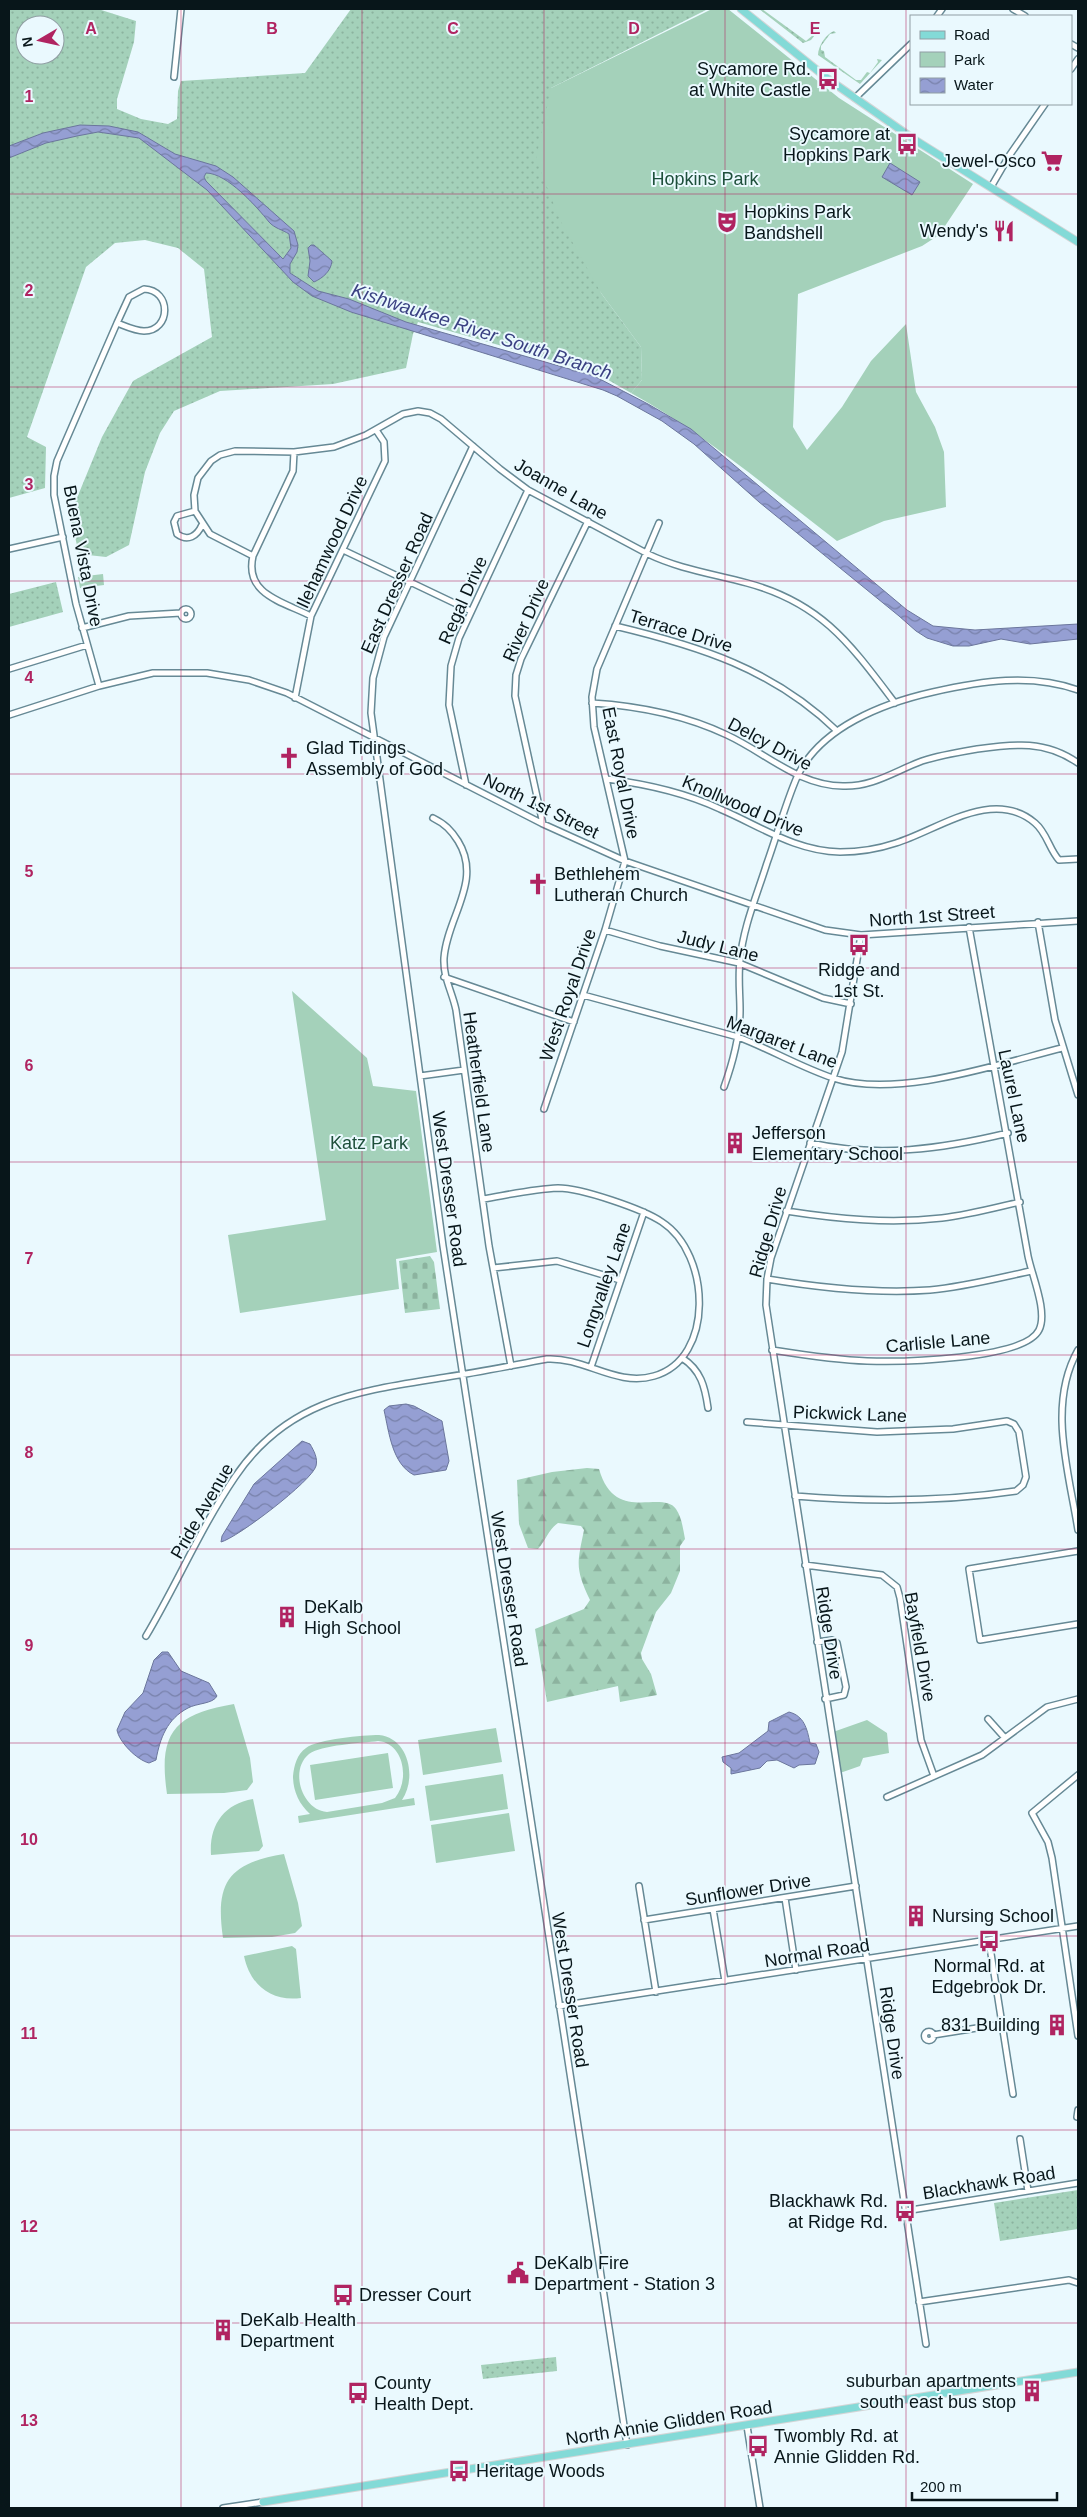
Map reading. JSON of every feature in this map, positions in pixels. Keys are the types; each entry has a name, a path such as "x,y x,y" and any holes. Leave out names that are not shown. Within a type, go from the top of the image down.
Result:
{"main road":[{"path":"741,9 809,65 855,98 943,158 1078,242"},
{"name":"North Annie Glidden Road","path":"263,2502 1078,2372"}],"street":[{"path":"174,77 180,9"},
{"path":"855,98 910,45"},
{"path":"991,187 1008,156 1044,105"},
{"name":"Buena Vista Drive","path":"99,686 82,628 53,489 55,469 117,323 127,301 136,292 144,289 152,290 164,301 166,310 164,319 154,328 141,331 117,323"},
{"name":"Joanne Lane","path":"194,511 194,495 198,478 208,465 220,456 235,451 294,452 334,447 376,430 403,414 425,412 441,419 528,490 648,554 666,562 772,591 807,608 846,640 895,703"},
{"name":"Ilehamwood Drive","path":"295,698 312,616 385,461 384,442 376,430"},
{"name":"East Dresser Road","path":"374,737 371,702 376,665 384,638 473,446"},
{"path":"294,452 293,471 253,556 251,574 258,588 312,616"},
{"name":"Regal Drive","path":"466,785 451,716 449,688 455,648 528,490"},
{"path":"202,526 197,534 190,538 183,538 177,534 174,522 177,516 194,511 202,526 216,538 253,556"},
{"name":"River Drive","path":"543,824 515,696 515,682 521,659 588,521"},
{"name":"East Royal Drive","path":"625,861 594,727 592,703 597,669 660,523"},
{"path":"9,549 63,537"},
{"path":"344,550 471,611"},
{"path":"82,628 129,616 181,613"},
{"name":"Terrace Drive","path":"615,626 692,645 734,662 789,693 836,731"},
{"path":"9,669 86,645"},
{"name":"North 1st Street","path":"9,715 99,686 153,673 207,673 249,680 295,698 543,824 625,861 825,930 861,935 1038,922 1078,921"},
{"path":"724,1087 738,1037 739,962 754,904 798,776 820,747 836,731 895,703 942,690 1017,679 1053,683 1078,690"},
{"name":"Delcy Drive","path":"592,703 658,712 700,724 762,753 798,776 831,786 858,786 875,782 931,759 1014,744 1035,744 1054,749 1078,763"},
{"name":"West Dresser Road","path":"374,737 463,1375 627,2445"},
{"name":"Knollwood Drive","path":"606,779 657,787 695,798 776,837 820,850 868,850 902,841 977,811 1000,809 1022,814 1035,822 1046,835 1060,860 1078,859"},
{"name":"Heatherfield Lane","path":"433,818 451,829 462,847 467,862 467,882 447,940 444,977 455,1007 493,1268 511,1366"},
{"name":"West Royal Drive","path":"544,1109 605,930 625,861"},
{"path":"1038,922 1048,984 1062,1048 1078,1095"},
{"name":"Laurel Lane","path":"969,927 993,1065 1008,1133 1031,1271"},
{"name":"Judy Lane","path":"605,930 660,946 739,962 823,998 851,1004"},
{"name":"Ridge Drive","path":"861,935 845,1038 834,1078 786,1211 767,1279 766,1311 926,2344"},
{"path":"444,977 574,1022"},
{"name":"Margaret Lane","path":"583,994 738,1037 834,1078 873,1083 913,1082 952,1076 1062,1048"},
{"path":"420,1076 464,1070"},
{"path":"810,1144 854,1150 913,1151 958,1145 1008,1133"},
{"path":"483,1199 550,1189 568,1189 644,1212 663,1223 678,1236 689,1252 696,1269 699,1288 698,1318 693,1336 682,1358 694,1366 702,1378 708,1408"},
{"path":"786,1211 861,1220 918,1220 960,1216 1020,1202"},
{"name":"Longvalley Lane","path":"591,1367 644,1212"},
{"path":"493,1268 557,1261 620,1280"},
{"path":"767,1279 821,1288 891,1291 951,1287 1031,1271"},
{"name":"Carlisle Lane","path":"772,1350 847,1360 908,1361 974,1355 1024,1345 1037,1333 1042,1319 1031,1271"},
{"path":"1078,1353 1065,1381 1061,1410 1078,1530"},
{"name":"Pride Avenue","path":"146,1636 236,1476 256,1452 280,1430 304,1414 348,1394 557,1359 576,1361 617,1376 644,1378 671,1369 682,1358"},
{"name":"Pickwick Lane","path":"747,1422 878,1432 953,1429 1011,1422 1019,1432 1026,1477 1023,1485 1016,1490 953,1499 867,1501 795,1496"},
{"path":"1078,1551 969,1569 980,1640 1078,1624"},
{"name":"Bayfield Drive","path":"805,1565 877,1573 897,1588 921,1740 934,1776"},
{"path":"817,1642 832,1640 837,1643 846,1687 844,1695 825,1699"},
{"path":"887,1797 982,1755 1047,1707 1078,1699"},
{"path":"988,1719 1005,1738"},
{"path":"1078,1775 1032,1813 1049,1847 1078,2036"},
{"path":"638,1886 656,1992"},
{"name":"Sunflower Drive","path":"644,1920 856,1886"},
{"path":"785,1898 796,1970"},
{"path":"713,1909 725,1981"},
{"name":"Normal Road","path":"559,2006 1078,1926"},
{"path":"989,1940 1013,2094"},
{"path":"933,2035 1002,2024"},
{"path":"1077,2117 1078,2110"},
{"path":"1020,2139 1028,2191"},
{"name":"Blackhawk Road","path":"905,2210 1078,2183"},
{"path":"919,2302 1060,2281 1073,2280 1078,2283"},
{"path":"747,2426 760,2508"},
{"path":"223,2508 263,2502"}],"green space":[{"path":"9,9 98,9 136,21 134,42 117,99 117,109 141,119 168,124 177,119 178,91 181,81 305,73 351,9 706,10 551,88 601,293 641,347 642,380 631,393 596,373 418,322 413,334 406,368 333,384 220,391 174,411 160,433 145,472 129,545 106,557 79,554 70,515 102,437 133,381 212,337 204,269 178,248 145,240 115,243 86,267 27,437 46,447 45,488 9,498"},
{"name":"Hopkins Park","path":"712,9 728,9 839,98 973,184 939,235 922,246 798,294 793,427 807,450 842,407 871,361 906,324 916,392 935,427 944,452 946,507 884,521 837,541 711,444 631,393 642,380 641,347 601,293 560,220 536,159 551,88"},
{"path":"759,9 762,9 806,41 819,30 811,40 803,43"},
{"path":"834,31 836,33 830,34 821,46 821,50 824,51 825,57 856,80 861,80 867,72 870,73 878,62 877,59 882,60 860,84 818,55 819,48 823,41 828,35"},
{"path":"103,574 104,585 80,588 78,577"},
{"path":"56,582 63,612 9,627 9,594"},
{"name":"Katz Park","path":"292,991 367,1058 373,1086 416,1091 437,1252 396,1259 399,1289 240,1313 228,1235 326,1220"},
{"path":"430,1256 434,1262 440,1309 405,1313 399,1261"},
{"path":"587,1468 599,1469 606,1486 616,1496 626,1501 669,1504 676,1509 681,1520 685,1539 680,1546 680,1571 671,1593 656,1612 641,1653 642,1659 651,1674 657,1695 620,1702 618,1686 547,1702 535,1629 584,1609 590,1600 579,1566 584,1530 581,1526 558,1523 552,1528 538,1549 528,1548 519,1524 517,1480 552,1472"},
{"path":"234,1704 250,1758 253,1782 247,1790 224,1793 167,1794 165,1756 168,1741 175,1730 184,1721 197,1714"},
{"path":"867,1720 887,1733 889,1753 863,1758 860,1766 840,1773 833,1732"},
{"path":"496,1728 502,1762 423,1775 418,1740"},
{"path":"372,1735 389,1738 397,1743 403,1751 407,1760 409,1781 407,1791 402,1800 414,1798 415,1805 299,1823 298,1816 310,1814 300,1802 294,1787 294,1768 300,1754 306,1748 320,1742","holes":["378,1741 387,1743 394,1748 402,1764 402,1782 395,1798 382,1803 327,1812 318,1810 305,1797 299,1779 303,1761 309,1754 322,1748 342,1745"]},
{"path":"388,1753 393,1788 315,1800 310,1765"},
{"path":"503,1774 508,1809 430,1821 425,1786"},
{"path":"253,1799 263,1846 259,1851 211,1855 212,1835 220,1818 234,1806"},
{"path":"509,1813 515,1851 436,1863 431,1825"},
{"path":"284,1854 298,1903 302,1926 295,1933 272,1937 223,1938 221,1903 224,1890 230,1879 238,1870 250,1863"},
{"path":"292,1946 296,1949 301,1998 290,1999 271,1994 257,1983 251,1975 244,1956"},
{"path":"1078,2190 1078,2229 1000,2241 994,2203"},
{"path":"556,2357 557,2371 483,2379 481,2365"}],"water":[{"path":"80,125 109,126 138,132 175,154 216,166 233,177 294,231 298,245 297,252 290,264 290,273 318,291 349,299 406,322 594,376 648,404 691,429 907,610 933,626 975,630 1078,624 1078,639 1030,644 1001,639 969,646 953,646 927,638 759,502 694,444 662,421 603,390 351,312 312,296 293,282 207,190 139,138 98,132 46,143 9,158 9,146 43,133","holes":["206,173 214,174 241,192 271,224 289,234 291,248 283,259 206,181 204,177"]},
{"path":"890,163 920,182 912,195 882,177"},
{"path":"314,245 332,261 326,274 314,282 308,276 310,261 308,248"},
{"path":"406,1404 414,1406 442,1421 449,1461 446,1470 414,1475 407,1470 396,1455 384,1410 389,1406"},
{"path":"302,1441 310,1444 315,1455 316,1466 311,1473 302,1484 273,1508 242,1531 221,1542 222,1536 254,1484"},
{"path":"162,1652 168,1652 181,1671 209,1683 217,1696 212,1701 192,1706 181,1712 170,1723 162,1737 156,1760 149,1763 129,1750 118,1735 117,1730 125,1712 143,1693 154,1660"},
{"path":"789,1712 798,1716 806,1728 810,1743 816,1744 819,1752 815,1764 799,1765 794,1768 777,1760 767,1761 760,1768 731,1774 731,1768 723,1762 722,1757 739,1753 768,1731 769,1722"}],"place":[{"name":"Sycamore Rd. at White Castle","path":"828,79"},
{"name":"Sycamore at Hopkins Park","path":"907,144"},
{"name":"Jewel-Osco","path":"1052,161"},
{"name":"Hopkins Park Bandshell","path":"727,222"},
{"name":"Wendy's","path":"1004,231"},
{"name":"Glad Tidings Assembly of God","path":"289,758"},
{"name":"Bethlehem Lutheran Church","path":"538,884"},
{"name":"Ridge and 1st St.","path":"859,945"},
{"name":"Jefferson Elementary School","path":"735,1143"},
{"name":"DeKalb High School","path":"287,1617"},
{"name":"Nursing School","path":"916,1916"},
{"name":"Normal Rd. at Edgebrook Dr.","path":"989,1941"},
{"name":"831 Building","path":"1057,2025"},
{"name":"Blackhawk Rd. at Ridge Rd.","path":"905,2211"},
{"name":"DeKalb Fire Department - Station 3","path":"518,2273"},
{"name":"Dresser Court","path":"343,2295"},
{"name":"DeKalb Health Department","path":"223,2330"},
{"name":"suburban apartments south east bus stop","path":"1032,2391"},
{"name":"County Health Dept.","path":"358,2393"},
{"name":"Twombly Rd. at Annie Glidden Rd.","path":"758,2446"},
{"name":"Heritage Woods","path":"459,2471"}],"water label":[{"name":"Kishwaukee River South Branch","path":"482,331"}]}
